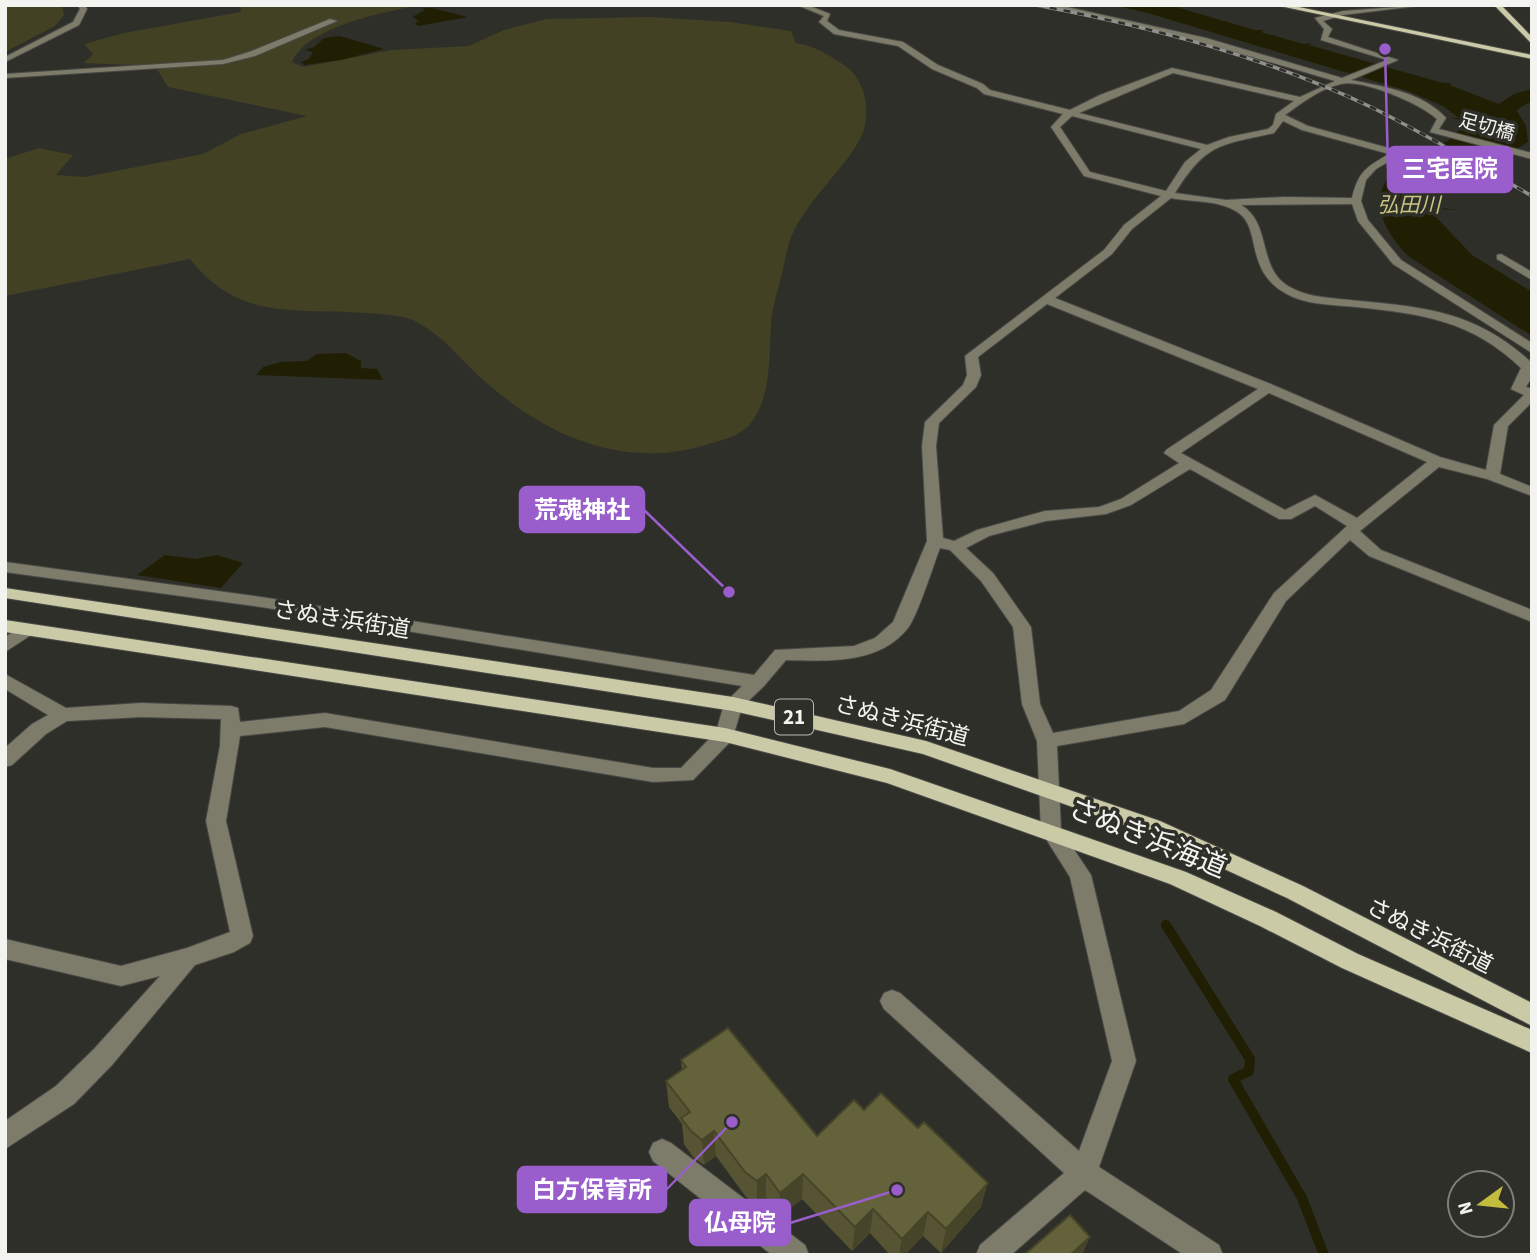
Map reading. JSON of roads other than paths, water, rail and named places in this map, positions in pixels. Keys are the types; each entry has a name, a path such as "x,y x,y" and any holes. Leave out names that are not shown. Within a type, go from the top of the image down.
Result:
{"main road":[{"path":"1278,5 1532,57"},
{"path":"1497,5 1532,43"},
{"name":"さぬき浜街道","path":"5,593 733,704 926,748 1153,827 1295,892 1532,1015"},
{"name":"21","path":"5,626 724,735"},
{"name":"さぬき浜海道","path":"724,735 890,776 1178,878 1350,961 1532,1042"}],"street":[{"path":"5,60 76,23 84,9 81,5"},
{"path":"800,5 828,15 823,22 837,32 901,44 934,67 980,86 987,92 1209,148"},
{"path":"1048,5 1203,40 1349,79"},
{"path":"230,730 325,720 653,775 686,775 724,735 733,704 758,682 781,654 831,655 858,652 881,642 901,625 934,541 929,446 932,422 969,387 974,374 971,356 1108,252 1128,227 1169,195 1188,164 1209,148 1232,139 1270,131 1276,126 1279,116 1309,94 1394,60 1324,38 1328,29 1318,20 1389,6 1422,5"},
{"path":"5,76 223,62 251,54 333,21"},
{"path":"1303,100 1172,71 1072,112 1055,127 1087,174 1169,195 1240,208 1249,216 1269,279 1282,288 1321,300 1445,316 1482,328 1511,349 1528,367 1524,381 1518,389 1532,394 1501,425 1492,476"},
{"name":"足切橋","path":"1349,79 1393,91 1429,107 1441,118 1433,130 1532,156"},
{"path":"1279,116 1305,128 1398,152 1373,167 1361,179 1356,201 1363,221 1398,262 1532,349"},
{"path":"1223,204 1238,201 1356,201"},
{"path":"1501,257 1532,277"},
{"path":"1046,299 1268,388 1449,466 1492,476 1532,492"},
{"path":"1268,388 1171,453 1285,516 1315,500 1353,528 1375,553 1532,616"},
{"path":"1047,741 1184,717 1218,695 1280,597 1353,528 1438,461 1449,466"},
{"path":"956,547 983,533 1045,516 1101,511 1126,502 1190,463"},
{"path":"934,541 956,547 988,578 1022,627 1031,704 1047,741 1051,831 1080,875 1124,1062 1084,1174 990,1255"},
{"path":"5,567 261,602 758,682"},
{"path":"5,646 25,631"},
{"path":"5,680 63,715"},
{"path":"5,760 39,729 63,715 141,710 230,713 230,746 216,821 242,936 226,945 187,958 121,976 34,958 5,949"},
{"path":"5,1136 65,1095 103,1058 187,958"},
{"path":"892,1001 1084,1174 1209,1255"},
{"path":"662,1152 794,1255"}],"water":[{"name":"弘田川","path":"1113,5 1169,5 1255,30 1264,30 1261,32 1303,44 1313,43 1309,45 1443,83 1452,83 1449,85 1517,111 1526,126 1528,142 1455,181 1438,200 1440,208 1464,210 1440,209 1437,218 1472,255 1532,292 1532,336 1408,256 1383,219 1380,205 1383,186 1392,173 1448,140 1457,132 1461,120 1451,118 1459,118 1443,106 1408,91"},
{"path":"422,8 468,17 418,26 415,23 419,21 412,17 425,10"},
{"path":"340,36 384,49 341,60 305,65 301,62 309,59 313,52 305,50 314,47 324,38"},
{"path":"346,353 361,361 361,368 377,369 383,380 256,375 263,367 281,362 306,361 317,354"},
{"path":"165,555 196,559 217,555 243,563 221,588 137,575"}],"waterway":[{"path":"1482,157 1493,148 1503,114 1514,102 1532,95"},
{"path":"1166,925 1250,1059 1249,1071 1233,1079 1302,1198 1324,1255"}],"railway":[{"path":"1036,5 1165,34 1292,73 1373,108 1532,196"}],"place":[{"name":"三宅医院","path":"1385,49"},
{"name":"荒魂神社","path":"729,592"},
{"name":"白方保育所","path":"732,1122"},
{"name":"仏母院","path":"897,1190"}]}
